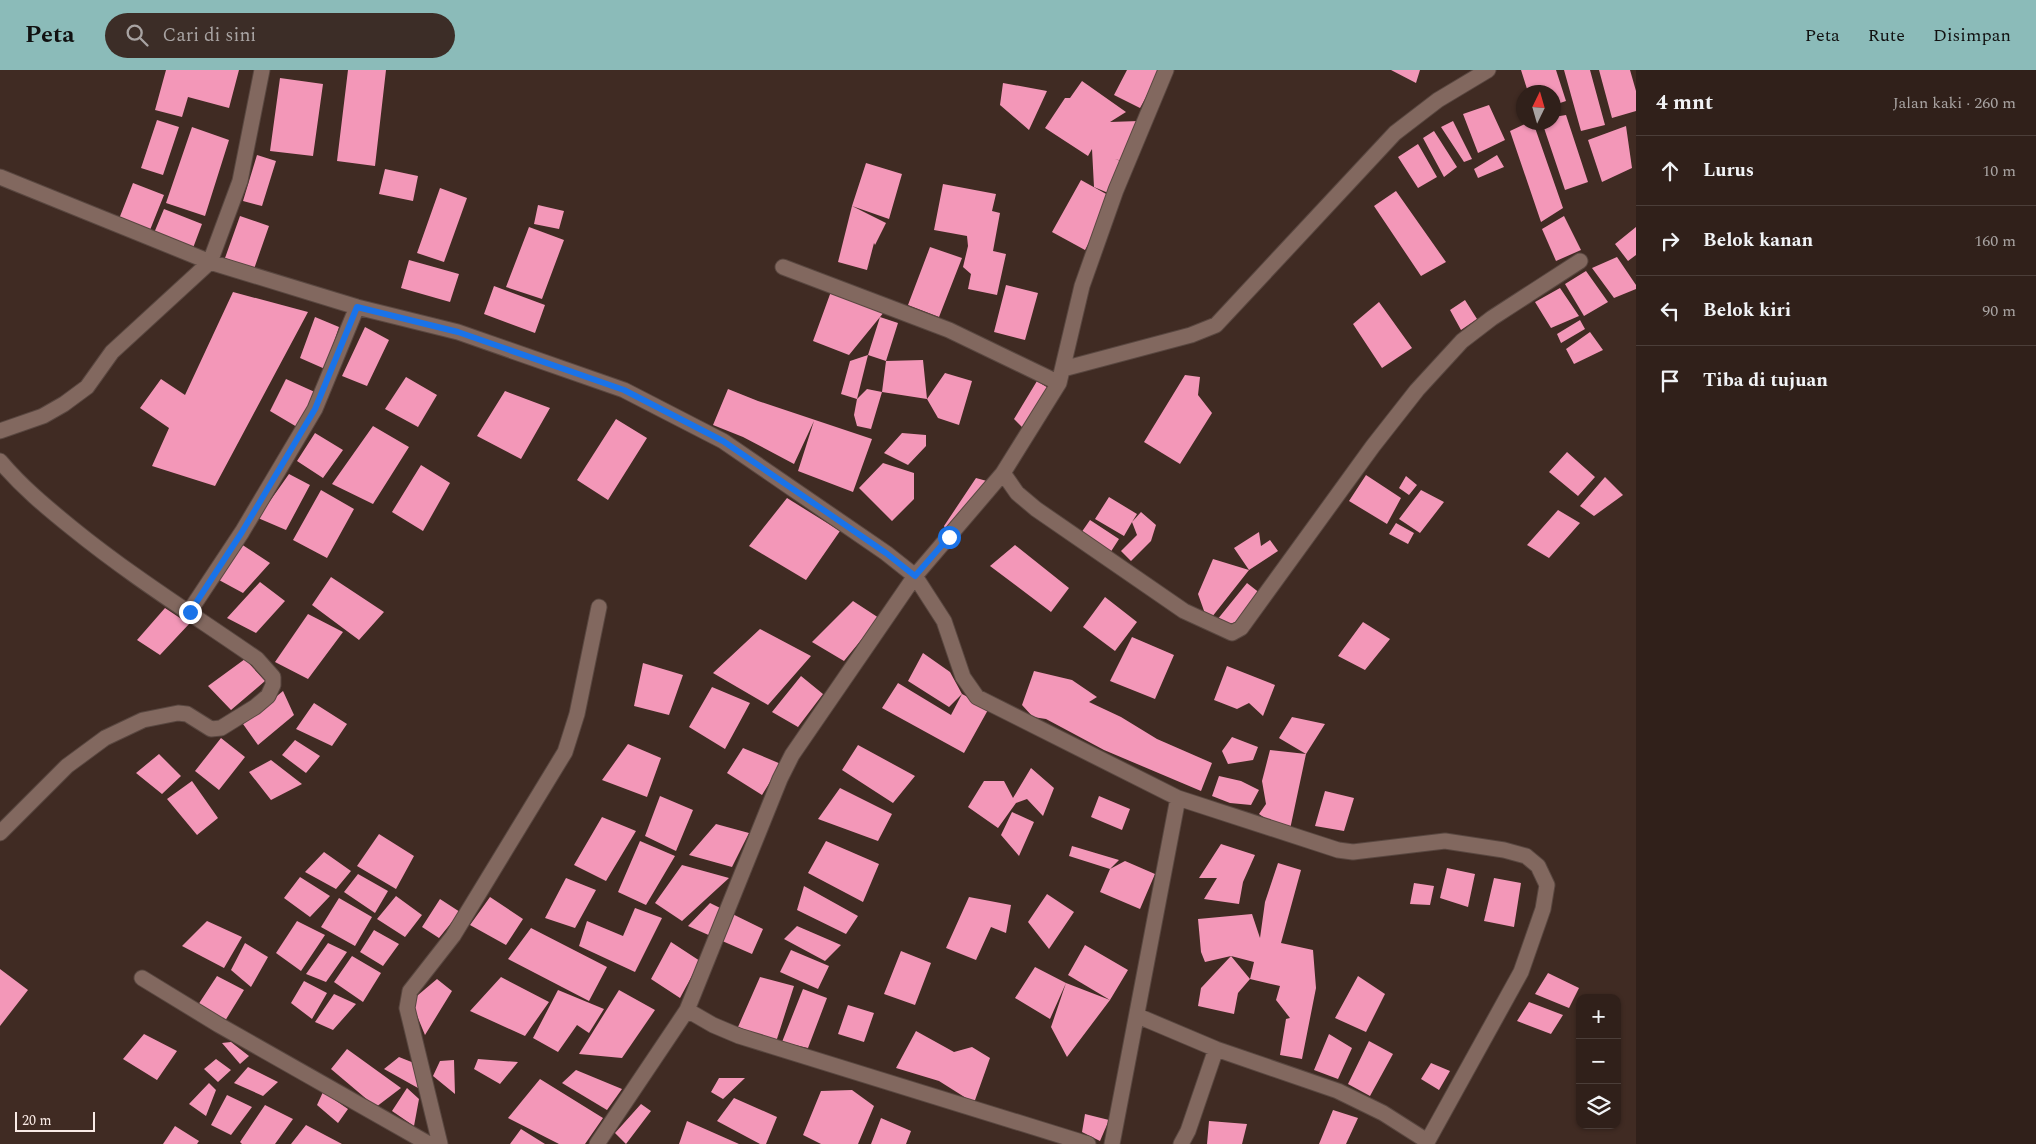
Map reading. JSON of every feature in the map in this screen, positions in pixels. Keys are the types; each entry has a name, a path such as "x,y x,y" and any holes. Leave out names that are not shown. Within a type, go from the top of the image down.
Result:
{"street":[{"path":"0,431 43,416 64,404 87,387 112,352 210,262 240,181 262,70"},
{"path":"597,1144 687,1010 780,779 792,755 915,576 1002,473 1061,376 1082,286 1116,190 1166,70"},
{"path":"783,267 949,330 1061,376 1191,336 1216,325 1395,133 1438,100 1488,70"},
{"path":"0,176 210,262 357,307 458,332 624,390 723,441 886,553 915,576 944,621 963,677 977,697 1178,798 1346,852 1435,842 1459,842 1512,851 1526,856 1538,866 1545,878 1547,885 1543,909 1521,972 1426,1143 1383,1113 1338,1091 1216,1049 1138,1016"},
{"path":"1002,473 1017,493 1036,510 1184,611 1232,633 1240,628 1263,598 1373,446 1417,390 1462,341 1492,318 1580,261"},
{"path":"190,612 242,532 315,409 357,307"},
{"path":"0,461 41,504 111,560 257,658 273,677 273,685 268,696 221,728 211,729 187,714 178,713 143,720 105,738 67,766 0,833"},
{"path":"440,1144 407,1008 409,995 453,936 565,752 577,714 599,607"},
{"path":"1112,1144 1138,1016 1178,798"},
{"path":"142,978 219,1025 429,1144"},
{"path":"687,1010 713,1025 739,1036 1088,1144"},
{"path":"1181,1144 1188,1132 1216,1049"}],"building":[{"path":"166,70 239,70 229,108 188,97 182,117 155,110"},
{"path":"348,70 386,70 375,166 337,161"},
{"path":"1127,70 1161,70 1140,108 1114,95"},
{"path":"1391,70 1420,70 1416,83"},
{"path":"1521,70 1556,70 1561,85 1526,85"},
{"path":"1564,70 1590,70 1605,125 1581,131"},
{"path":"1599,70 1630,70 1636,91 1636,111 1612,118"},
{"path":"280,78 323,84 313,156 270,151"},
{"path":"1082,81 1126,112 1110,122 1139,121 1122,161 1115,159 1126,163 1113,195 1094,187 1092,149 1088,156 1045,128 1065,98 1070,98"},
{"path":"1003,83 1047,91 1029,130 1000,105"},
{"path":"1561,86 1566,101 1561,103"},
{"path":"1489,105 1505,140 1478,153 1463,114"},
{"path":"1566,115 1588,182 1565,190 1545,130 1561,130 1561,116"},
{"path":"157,120 179,127 163,175 141,168"},
{"path":"1453,121 1472,159 1464,162 1441,127"},
{"path":"1626,126 1632,168 1602,182 1588,140"},
{"path":"192,127 229,140 205,216 166,203"},
{"path":"1516,128 1516,130 1536,130 1563,208 1541,222 1510,131"},
{"path":"1434,131 1457,167 1444,177 1423,138"},
{"path":"1418,144 1437,177 1418,188 1398,157"},
{"path":"257,155 276,161 262,206 243,201"},
{"path":"1497,155 1504,167 1478,178 1474,169"},
{"path":"866,163 902,174 889,219 852,206"},
{"path":"385,169 418,176 413,201 379,194"},
{"path":"1081,180 1108,195 1102,218 1085,250 1052,232"},
{"path":"133,183 164,195 150,230 119,219"},
{"path":"943,184 996,194 992,211 1000,213 993,251 1006,254 997,295 968,289 971,274 963,267 968,246 967,236 934,230"},
{"path":"440,188 467,198 444,262 417,253"},
{"path":"1396,191 1446,262 1421,276 1374,206"},
{"path":"538,205 564,211 559,229 534,224"},
{"path":"852,206 886,223 875,245 874,243 867,270 838,262"},
{"path":"164,209 202,224 193,248 154,233"},
{"path":"240,216 269,226 254,269 225,258"},
{"path":"1564,216 1581,250 1556,261 1542,229"},
{"path":"529,227 564,240 542,299 506,287"},
{"path":"1636,227 1636,255 1628,261 1615,244"},
{"path":"930,247 962,258 939,317 908,305"},
{"path":"1617,257 1636,285 1636,289 1614,298 1592,268"},
{"path":"409,260 459,274 450,302 401,288"},
{"path":"1586,271 1608,302 1584,316 1565,284"},
{"path":"1006,285 1038,293 1025,340 994,332"},
{"path":"494,286 545,305 535,333 484,314"},
{"path":"833,286 889,306 849,355 813,341"},
{"path":"1560,288 1579,316 1551,328 1535,302"},
{"path":"233,292 308,312 215,486 152,466 169,428 140,408 161,379 185,395"},
{"path":"1465,300 1477,319 1461,330 1450,310"},
{"path":"1379,302 1412,348 1382,368 1353,324"},
{"path":"315,317 339,327 325,369 300,358"},
{"path":"880,317 898,323 886,361 868,355"},
{"path":"1580,320 1585,329 1561,343 1557,334"},
{"path":"365,327 389,340 367,386 342,376"},
{"path":"1590,332 1603,350 1574,364 1566,349"},
{"path":"868,355 857,399 841,394 850,361"},
{"path":"923,360 927,399 882,392 886,361"},
{"path":"945,373 972,381 959,425 938,418 927,399"},
{"path":"1185,375 1200,377 1198,395 1212,413 1180,464 1144,442"},
{"path":"406,377 437,395 418,427 385,409"},
{"path":"286,379 317,393 297,427 270,411"},
{"path":"1037,381 1053,391 1028,433 1014,419"},
{"path":"728,389 872,439 853,492 798,471 814,421 794,464 743,437 713,425"},
{"path":"867,389 882,392 871,429 857,426 854,415 857,399"},
{"path":"505,391 550,408 521,459 477,436"},
{"path":"616,419 647,438 608,500 577,480"},
{"path":"373,426 409,447 373,504 332,484"},
{"path":"315,433 343,450 323,478 297,461"},
{"path":"902,433 926,435 926,446 908,465 884,453"},
{"path":"1567,452 1595,477 1578,496 1549,472"},
{"path":"883,463 914,473 914,499 892,521 859,488"},
{"path":"421,465 450,483 423,531 392,512"},
{"path":"289,474 310,485 286,530 258,518"},
{"path":"1366,475 1401,498 1387,524 1349,501"},
{"path":"1406,476 1417,485 1409,495 1399,488"},
{"path":"1605,477 1623,495 1594,516 1580,506"},
{"path":"976,478 994,483 949,537 944,526"},
{"path":"321,490 354,509 327,558 293,540"},
{"path":"1421,490 1444,502 1420,533 1399,519"},
{"path":"1109,497 1137,514 1124,536 1095,519"},
{"path":"787,498 840,531 806,580 749,546"},
{"path":"1558,510 1580,523 1549,558 1527,545"},
{"path":"1141,512 1156,525 1151,541 1131,561 1121,551 1137,535 1132,522"},
{"path":"1090,520 1119,539 1110,553 1081,533"},
{"path":"1396,523 1414,533 1408,544 1389,534"},
{"path":"1259,532 1261,546 1270,540 1278,551 1249,570 1234,548"},
{"path":"241,544 270,563 243,593 219,580"},
{"path":"1015,545 1069,588 1051,612 990,566"},
{"path":"1213,559 1249,570 1208,622 1198,594"},
{"path":"331,577 384,612 359,640 312,605"},
{"path":"260,582 285,601 256,633 227,618"},
{"path":"1247,583 1261,594 1230,631 1217,620"},
{"path":"1105,597 1137,622 1115,651 1083,627"},
{"path":"853,601 879,618 844,661 812,642"},
{"path":"165,608 189,624 160,655 137,640"},
{"path":"308,614 343,632 308,679 275,662"},
{"path":"1363,622 1390,639 1365,670 1338,656"},
{"path":"760,629 811,656 768,705 713,673"},
{"path":"1132,637 1174,655 1155,699 1110,681"},
{"path":"923,653 950,672 962,694 949,707 908,681"},
{"path":"245,659 265,681 231,710 208,686"},
{"path":"643,663 683,675 669,715 634,706"},
{"path":"1227,666 1275,685 1263,716 1249,703 1237,709 1214,700"},
{"path":"1034,671 1072,680 1097,697 1089,702 1121,717 1157,739 1212,763 1201,791 1104,750 1046,719 1033,717 1022,705"},
{"path":"801,676 823,694 798,727 772,712"},
{"path":"898,683 951,715 962,694 989,708 964,753 882,708"},
{"path":"712,687 750,703 725,749 689,727"},
{"path":"283,691 294,715 258,745 243,724"},
{"path":"314,703 347,724 332,746 296,729"},
{"path":"1292,717 1325,724 1306,754 1279,738"},
{"path":"1232,737 1258,747 1253,760 1228,764 1222,751"},
{"path":"221,738 245,757 219,790 195,771"},
{"path":"295,740 320,756 306,773 282,755"},
{"path":"628,744 661,758 647,797 602,780"},
{"path":"858,745 915,776 893,803 842,770"},
{"path":"743,748 781,764 762,795 727,773"},
{"path":"1270,750 1306,754 1289,834 1259,814 1266,804 1262,781"},
{"path":"159,754 181,776 162,794 136,773"},
{"path":"271,760 302,784 271,800 249,772"},
{"path":"1031,768 1054,788 1043,816 1027,799 1016,803 998,828 968,807 984,781 1004,781 1013,798"},
{"path":"1219,776 1241,781 1259,790 1251,805 1230,803 1212,796"},
{"path":"192,781 218,818 197,835 167,799"},
{"path":"840,788 892,814 878,841 818,819"},
{"path":"1325,791 1354,798 1344,831 1315,826"},
{"path":"660,796 693,810 676,851 645,836"},
{"path":"1099,796 1130,809 1122,830 1091,817"},
{"path":"1012,812 1034,822 1019,856 1001,835"},
{"path":"602,817 636,831 606,881 574,865"},
{"path":"716,824 749,833 732,867 689,855"},
{"path":"379,834 414,856 396,889 357,866"},
{"path":"640,841 675,856 646,905 618,892"},
{"path":"826,841 879,864 863,902 808,873"},
{"path":"1221,844 1255,855 1243,882 1239,904 1204,899 1217,878 1199,878"},
{"path":"1072,846 1119,860 1110,869 1069,856"},
{"path":"324,852 351,871 336,889 305,872"},
{"path":"1125,861 1155,874 1140,909 1100,892 1110,869"},
{"path":"1278,863 1301,870 1281,943 1313,950 1316,988 1302,1059 1280,1055 1286,1019 1290,1018 1276,1000 1280,986 1250,979 1254,962 1231,956 1205,962 1201,952 1198,919 1252,914 1260,938 1265,902"},
{"path":"682,865 729,878 682,921 655,903"},
{"path":"1447,868 1475,874 1468,907 1440,898"},
{"path":"358,874 388,891 375,913 344,892"},
{"path":"300,877 330,896 310,917 284,898"},
{"path":"566,878 596,890 575,928 545,918"},
{"path":"1494,878 1521,883 1514,927 1484,921"},
{"path":"1414,883 1434,886 1430,905 1410,904"},
{"path":"804,886 858,916 846,934 797,910"},
{"path":"1047,894 1074,912 1049,949 1028,922"},
{"path":"396,896 422,915 405,937 377,919"},
{"path":"490,897 523,919 506,945 470,925"},
{"path":"969,897 1011,905 1006,933 991,927 976,960 946,948"},
{"path":"339,898 372,917 355,946 321,927"},
{"path":"440,899 460,912 439,938 422,927"},
{"path":"710,903 763,929 752,954 688,926"},
{"path":"635,908 662,918 635,972 579,946 587,921 623,936"},
{"path":"207,921 242,937 224,968 182,946"},
{"path":"297,921 325,935 301,971 276,953"},
{"path":"797,926 841,945 825,961 784,939"},
{"path":"531,928 607,967 589,1001 508,959"},
{"path":"374,930 399,944 383,966 360,952"},
{"path":"671,942 700,961 680,998 651,979"},
{"path":"245,943 268,957 251,987 231,970"},
{"path":"328,943 347,952 326,982 306,974"},
{"path":"1085,945 1128,970 1110,1000 1068,975"},
{"path":"791,950 829,966 818,989 780,972"},
{"path":"901,951 931,963 915,1005 884,994"},
{"path":"352,956 381,973 363,1002 334,982"},
{"path":"1231,956 1250,979 1238,993 1234,1014 1198,1006 1201,988"},
{"path":"1035,967 1066,983 1050,1019 1015,998"},
{"path":"0,969 28,990 0,1026"},
{"path":"1548,973 1579,988 1569,1008 1535,994"},
{"path":"217,976 244,990 225,1021 198,1005"},
{"path":"1358,976 1385,994 1366,1032 1335,1018"},
{"path":"501,977 549,1002 525,1036 470,1011"},
{"path":"760,977 794,986 776,1042 738,1027"},
{"path":"437,979 452,991 425,1035 411,1001"},
{"path":"304,981 327,993 312,1019 291,1003"},
{"path":"1066,983 1110,1000 1067,1057 1051,1027"},
{"path":"803,989 827,998 808,1048 782,1042"},
{"path":"558,990 604,1009 589,1033 577,1025 558,1052 533,1038"},
{"path":"619,990 655,1010 622,1058 579,1054"},
{"path":"334,994 356,1004 333,1030 315,1022"},
{"path":"1529,1002 1563,1015 1551,1034 1517,1021"},
{"path":"848,1005 874,1013 864,1042 838,1034"},
{"path":"916,1031 954,1052 972,1047 990,1058 974,1103 939,1081 896,1068"},
{"path":"144,1034 177,1051 157,1080 123,1059"},
{"path":"1329,1034 1352,1048 1338,1079 1314,1070"},
{"path":"1369,1041 1393,1054 1370,1096 1348,1084"},
{"path":"231,1042 249,1056 240,1064 222,1043"},
{"path":"347,1049 401,1088 376,1107 331,1069"},
{"path":"399,1057 414,1063 418,1088 384,1069"},
{"path":"216,1059 231,1070 218,1082 204,1069"},
{"path":"478,1059 518,1062 500,1084 474,1069"},
{"path":"454,1060 455,1094 433,1076 440,1061"},
{"path":"1431,1063 1450,1071 1439,1090 1421,1079"},
{"path":"248,1067 278,1082 263,1096 234,1083"},
{"path":"576,1070 622,1089 607,1110 562,1083"},
{"path":"719,1078 745,1078 723,1099 711,1092"},
{"path":"540,1079 603,1118 585,1144 559,1144 508,1118"},
{"path":"209,1083 216,1090 206,1116 189,1104"},
{"path":"407,1088 419,1099 414,1126 392,1111"},
{"path":"852,1090 874,1106 858,1144 821,1144 803,1135 821,1091"},
{"path":"323,1092 348,1109 338,1123 317,1105"},
{"path":"227,1095 252,1107 231,1135 211,1125"},
{"path":"734,1098 777,1117 766,1144 760,1144 717,1121"},
{"path":"641,1104 651,1111 626,1144 615,1133"},
{"path":"265,1105 293,1119 275,1144 242,1144 240,1142"},
{"path":"1333,1110 1358,1118 1346,1144 1319,1144"},
{"path":"1085,1114 1109,1120 1100,1141 1082,1132"},
{"path":"881,1118 911,1131 906,1144 871,1144"},
{"path":"687,1121 739,1144 679,1144"},
{"path":"1209,1121 1247,1124 1242,1144 1207,1144"},
{"path":"306,1125 342,1144 291,1144"},
{"path":"175,1126 199,1141 197,1144 163,1144"},
{"path":"521,1129 545,1144 510,1144"}],"route":[{"path":"190,612 242,532 315,409 357,307 458,332 624,390 723,441 886,553 915,576 949,537"}]}
